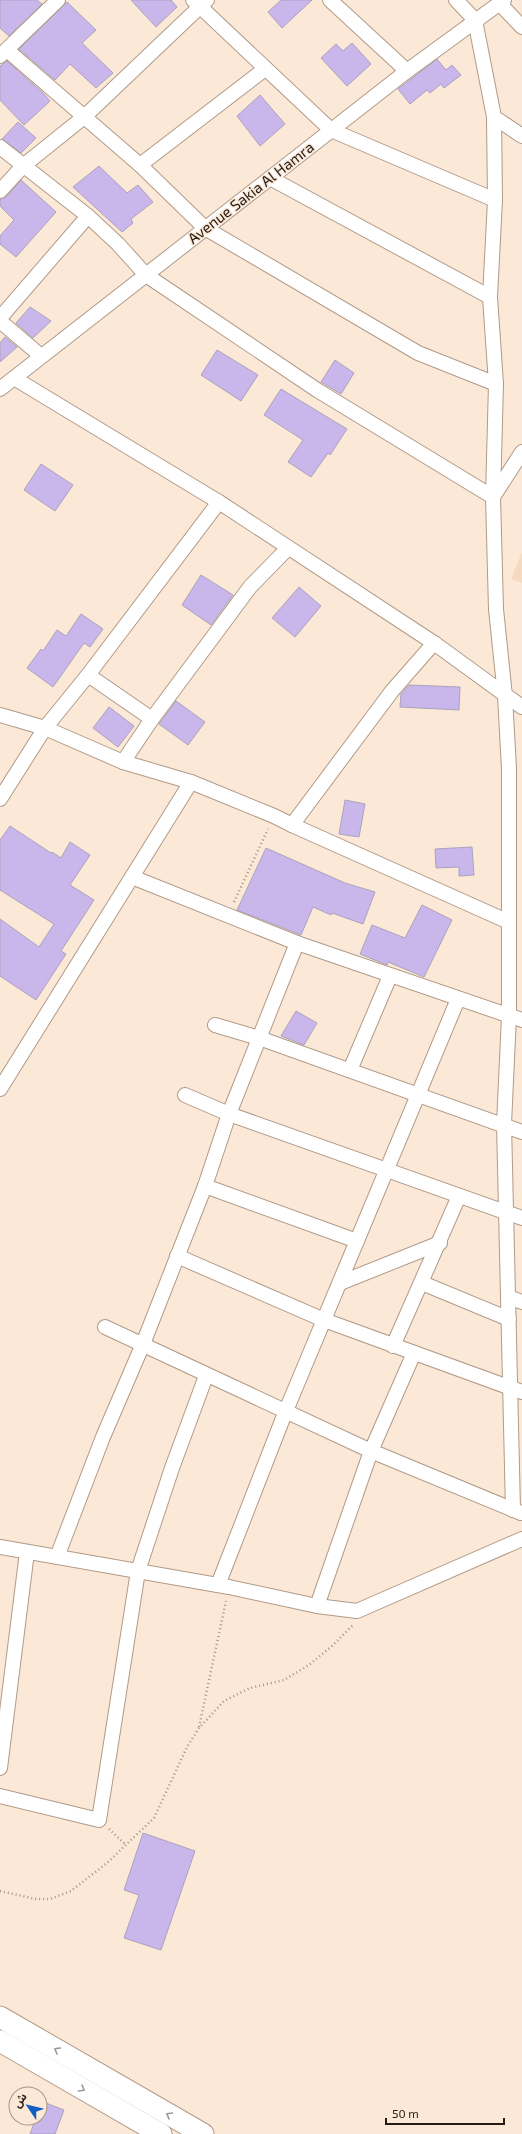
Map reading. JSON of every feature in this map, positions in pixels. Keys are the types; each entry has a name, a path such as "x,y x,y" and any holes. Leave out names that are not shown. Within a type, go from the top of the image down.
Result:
{"street":[{"path":"58,0 4,53 84,117 140,165 205,228 418,352 496,384"},
{"path":"330,0 407,71"},
{"path":"105,1326 206,1376 370,1451 518,1511 516,1390 509,1319 504,1124 515,1018 509,922 509,769 505,696 496,609 493,497 496,384 490,297 495,200 494,116 475,20 456,0"},
{"path":"0,191 23,166 84,117 200,2 265,70 331,130 495,200"},
{"path":"502,2 522,27"},
{"name":"Avenue Sakia Al Hamra","path":"0,389 407,71 475,20 502,2"},
{"path":"140,165 265,70"},
{"path":"494,116 522,136"},
{"path":"0,147 88,216 118,244 146,275 317,390 493,497"},
{"path":"270,178 490,297"},
{"path":"41,356 0,319 88,216"},
{"path":"14,378 219,502 434,643 522,707"},
{"path":"493,497 522,452"},
{"path":"0,799 45,728 88,675 219,502"},
{"path":"123,762 152,719 250,587 288,548"},
{"path":"292,825 392,691 434,643"},
{"path":"88,675 152,719"},
{"path":"0,715 45,728 89,745 123,762 191,782 274,816 509,922"},
{"path":"0,1089 191,782"},
{"path":"132,877 297,943 515,1018"},
{"path":"56,1557 103,1437 143,1344 205,1186 229,1114 297,943"},
{"path":"350,1070 390,976"},
{"path":"223,1586 286,1412 458,999"},
{"path":"215,1025 259,1038 504,1124 522,1132"},
{"path":"185,1095 229,1114 522,1218"},
{"path":"205,1186 357,1241"},
{"path":"394,1346 440,1243 459,1196"},
{"path":"340,1283 440,1243"},
{"path":"177,1256 324,1320 516,1390"},
{"path":"422,1283 509,1319"},
{"path":"508,1296 522,1302"},
{"path":"317,1606 370,1451 414,1353"},
{"path":"0,1796 100,1820 138,1571 172,1468 206,1376"},
{"path":"0,1547 223,1586 317,1606 357,1611 370,1607 522,1539"},
{"path":"0,1768 27,1552"},
{"path":"0,2016 203,2134"},
{"path":"0,2041 161,2134"}],"path":[{"path":"228,916 274,816"},
{"path":"199,1728 223,1586"},
{"path":"0,1890 36,1899 50,1899 71,1891 126,1845 154,1818 162,1805 181,1759 199,1728 224,1701 250,1688 284,1680 309,1665 332,1646 370,1607"},
{"path":"100,1820 126,1845"}],"shaded area":[{"path":"522,552 522,583 511,579"}],"building":[{"path":"0,0 37,0 42,4 9,36 0,28"},
{"path":"131,0 171,0 177,7 156,27"},
{"path":"281,0 312,0 282,28 268,12"},
{"path":"67,2 96,30 82,43 113,73 96,88 70,64 55,80 19,49"},
{"path":"352,43 371,64 347,86 321,58 336,44 343,51"},
{"path":"437,59 446,70 452,65 461,75 444,88 441,84 430,93 427,90 410,104 398,89"},
{"path":"7,61 50,101 24,125 0,100 0,66"},
{"path":"260,95 285,124 260,146 237,116"},
{"path":"18,122 36,138 21,153 2,139"},
{"path":"99,166 127,193 138,185 153,202 131,219 133,223 122,232 73,187"},
{"path":"21,180 56,212 16,257 0,244 0,236 14,220 0,206 0,199 6,197"},
{"path":"30,307 51,321 33,338 16,323"},
{"path":"5,337 17,347 0,362 0,343"},
{"path":"217,350 258,375 241,401 201,375"},
{"path":"335,360 354,373 341,394 321,382"},
{"path":"281,389 347,429 330,455 328,453 311,477 288,462 303,440 264,415"},
{"path":"41,464 73,485 55,511 24,490"},
{"path":"201,575 233,595 211,625 182,605"},
{"path":"299,587 321,606 295,637 272,618"},
{"path":"81,614 103,629 90,647 84,643 53,687 27,668 41,649 43,651 57,630 66,636"},
{"path":"409,685 460,687 459,710 400,707 401,694"},
{"path":"176,701 205,722 188,745 159,724"},
{"path":"109,707 134,726 118,747 93,728"},
{"path":"345,800 365,804 359,837 339,834"},
{"path":"10,826 61,858 70,842 90,855 70,885 94,900 61,951 66,954 36,1000 0,976 0,919 39,947 54,924 0,890 0,840"},
{"path":"472,847 474,875 459,876 459,867 436,868 435,849"},
{"path":"266,848 345,883 375,892 363,924 332,913 331,915 313,907 301,935 237,910"},
{"path":"422,905 452,920 424,977 388,962 387,965 360,954 372,925 405,938"},
{"path":"296,1011 317,1023 304,1045 281,1036"},
{"path":"143,1833 195,1851 161,1950 124,1938 139,1895 124,1890"},
{"path":"48,2104 64,2110 55,2134 30,2134 33,2126 48,2126"}]}
